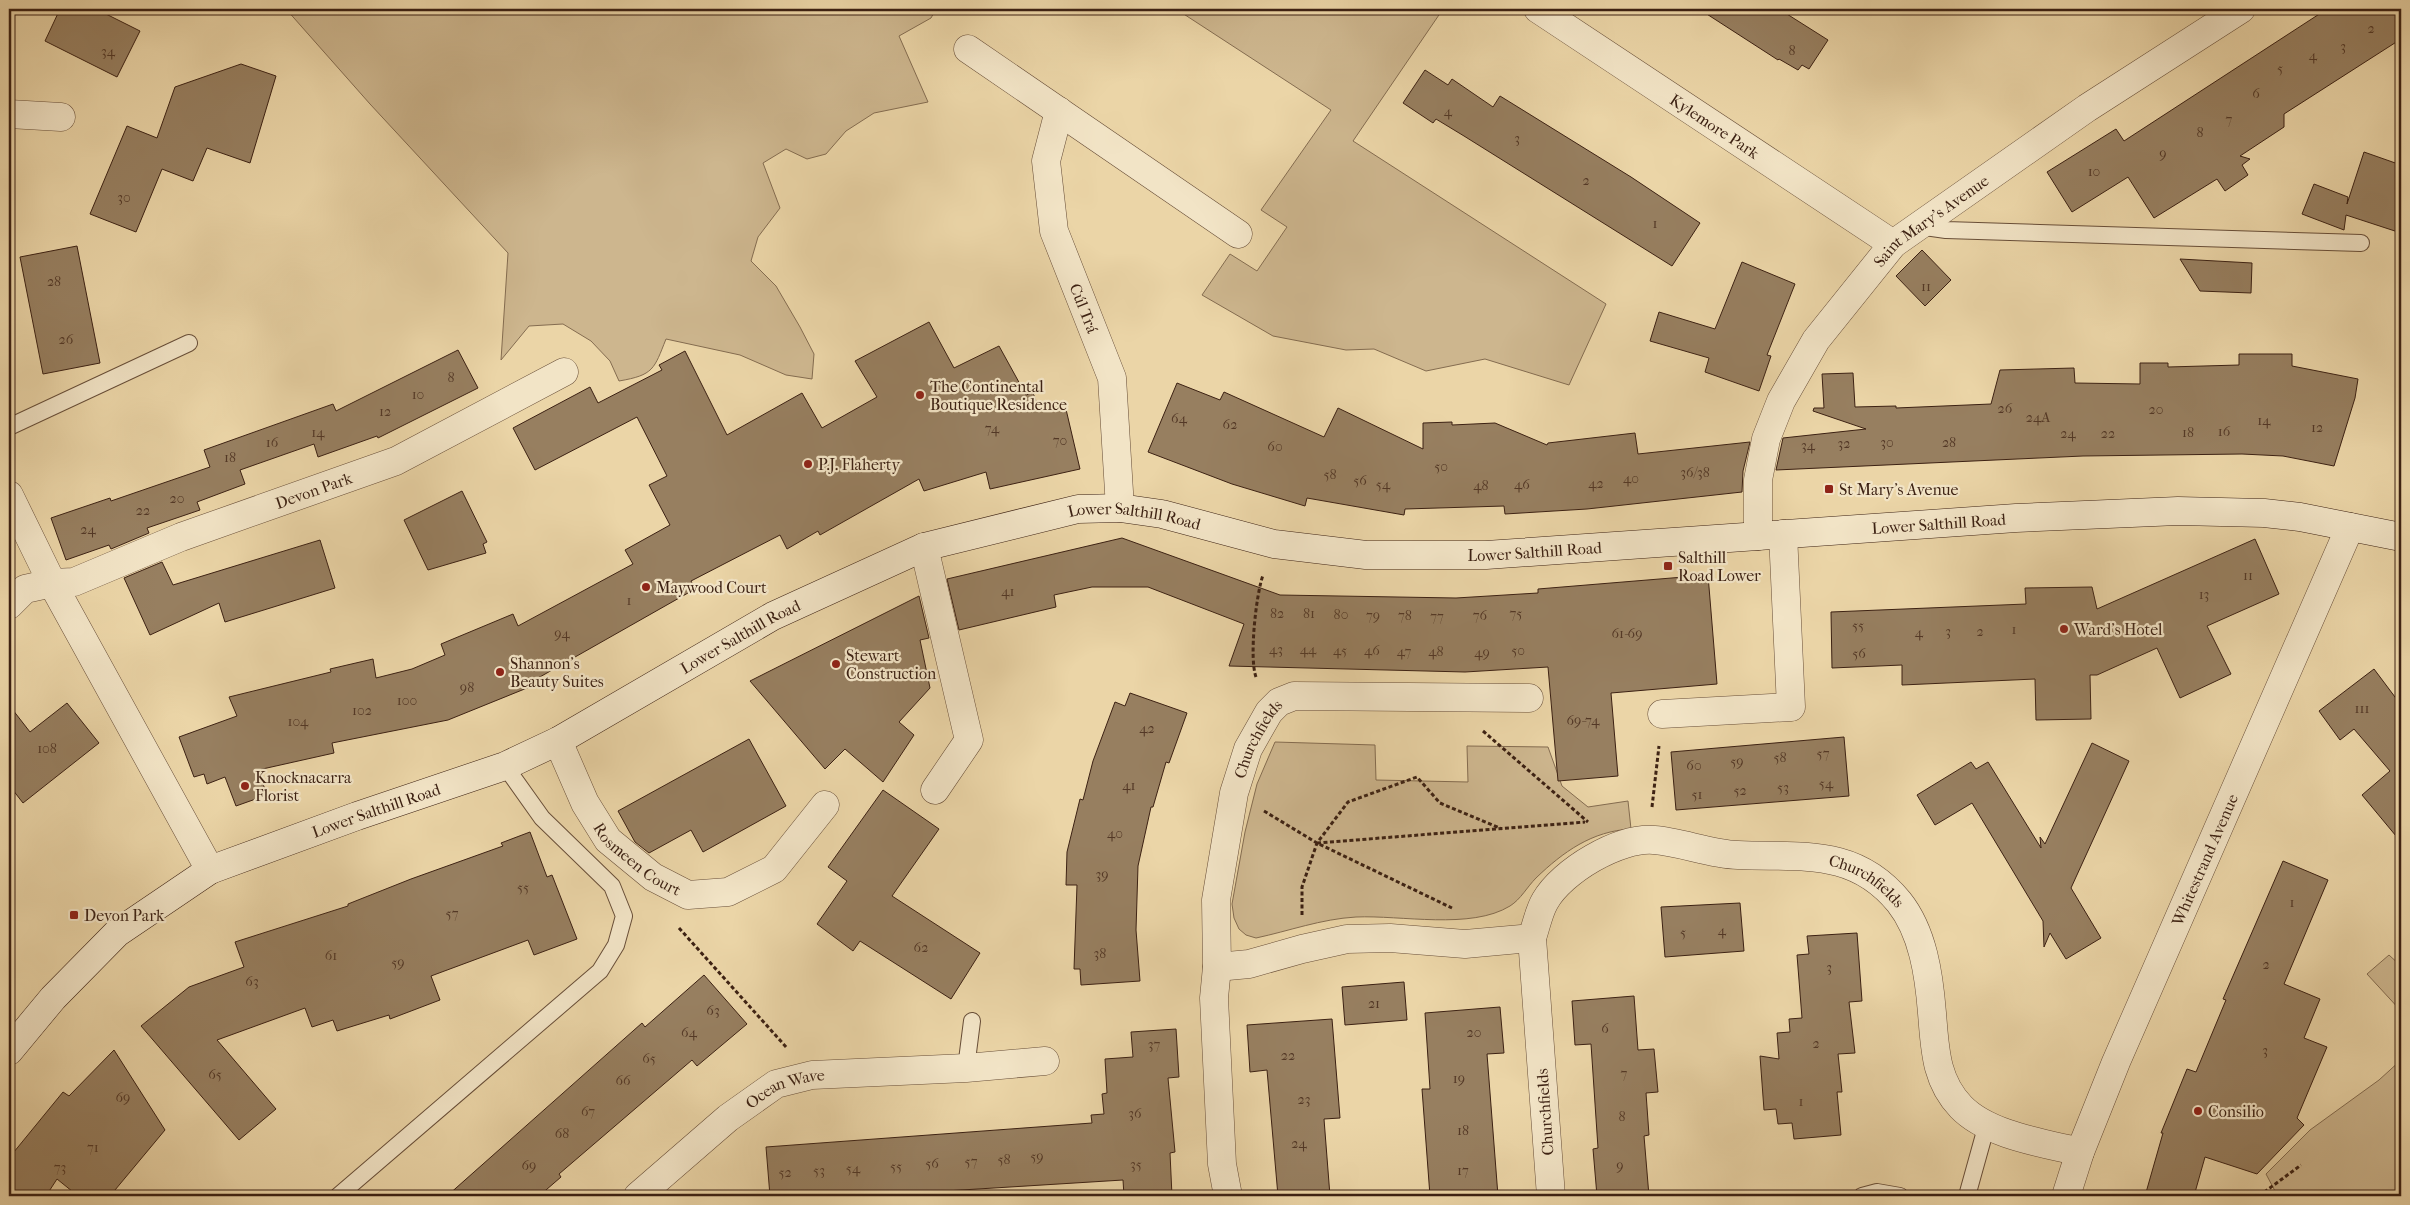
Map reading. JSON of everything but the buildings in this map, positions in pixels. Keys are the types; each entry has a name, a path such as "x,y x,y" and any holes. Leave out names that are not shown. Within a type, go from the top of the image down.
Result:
{"street":[{"name":"Kylemore Park","path":"1538,9 1893,244"},
{"name":"Saint Mary's Avenue","path":"1770,535 1758,480 1766,440 1781,401 1816,340 1893,244 2087,108 2241,9"},
{"path":"968,49 1238,234"},
{"name":"Cúl Trá","path":"1059,111 1046,160 1054,231 1112,378 1120,508"},
{"path":"9,114 61,117"},
{"name":"Devon Park","path":"9,605 25,589 52,583 74,582 181,537 396,461 564,372"},
{"path":"9,496 52,583 210,870"},
{"name":"Lower Salthill Road","path":"9,1051 53,998 117,933 210,870 357,816 505,766 558,741 773,616 924,547 1078,509 1120,508 1170,516 1274,544 1366,555 1486,555 2016,518 2178,511 2264,513 2300,517 2401,537"},
{"name":"Whitestrand Avenue","path":"2066,1196 2080,1152 2154,973 2350,527"},
{"path":"1662,714 1791,707 1770,535"},
{"path":"924,547 969,740 935,790"},
{"name":"Churchfields","path":"1228,1196 1222,1164 1214,998 1217,967 1216,900 1234,793 1248,749 1269,712 1279,702 1294,696 1529,698"},
{"name":"Rosmeen Court","path":"558,741 585,804 608,840 653,877 688,895 728,892 774,869 825,805"},
{"name":"Churchfields","path":"1551,1196 1532,938 1545,901 1563,880 1583,865 1604,853 1627,844 1653,840 1725,855 1822,858 1845,863 1866,872 1884,886 1910,919 1922,950 1932,1011 1938,1070 1946,1090 1962,1109 1986,1124 2016,1137 2080,1152"},
{"path":"1217,967 1249,964 1346,939 1390,938 1465,944 1532,938"},
{"name":"Ocean Wave","path":"638,1196 728,1118 776,1084 812,1075 966,1068 1044,1061"}],"lane":[{"path":"1918,226 1946,230 2361,242"},
{"path":"9,427 189,343"},
{"path":"338,1196 600,972 616,945 624,916 612,886 542,818 505,766"},
{"path":"966,1068 972,1021"},
{"path":"1967,1196 1986,1124"},
{"path":"1862,1196 1877,1192 1900,1196"}],"path":[{"path":"1269,712 1255,673 1255,642 1257,592 1274,544"},
{"path":"1653,840 1651,816 1662,714"},
{"path":"1477,726 1588,822"},
{"path":"1302,949 1302,887 1316,843 1348,802 1417,777 1440,803 1502,829"},
{"path":"1234,793 1316,843 1466,915 1465,944"},
{"path":"1316,843 1597,821"},
{"path":"676,925 812,1075"},
{"path":"2259,1196 2301,1165"}],"shaded area":[{"path":"286,9 936,9 931,18 899,36 928,102 874,113 846,131 826,154 807,159 786,149 763,163 780,208 758,237 751,261 776,286 814,354 812,379 786,375 740,355 666,339 659,357 651,369 631,379 619,381 610,361 591,341 563,324 529,326 501,360 508,253 370,104"},
{"path":"1176,9 1443,9 1353,141 1606,304 1569,385 1485,359 1426,371 1374,349 1346,350 1273,336 1202,295 1230,254 1257,271 1287,227 1261,210 1331,110"},
{"path":"1275,742 1375,745 1376,780 1468,782 1467,746 1548,747 1562,786 1588,807 1628,801 1631,829 1604,834 1579,844 1536,878 1514,903 1494,913 1476,918 1456,920 1374,917 1343,918 1256,938 1246,935 1239,929 1234,918 1232,904 1245,832 1257,784"},
{"path":"2389,955 2401,966 2401,1011 2367,974"},
{"path":"2401,1060 2401,1196 2282,1196 2275,1191 2266,1174 2310,1130 2379,1080"}],"place":[{"name":"The Continental Boutique Residence","path":"920,395"},
{"name":"P.J. Flaherty","path":"808,464"},
{"name":"St Mary’s Avenue","path":"1829,489"},
{"name":"Salthill Road Lower","path":"1668,566"},
{"name":"Maywood Court","path":"646,587"},
{"name":"Ward's Hotel","path":"2064,629"},
{"name":"Stewart Construction","path":"836,664"},
{"name":"Shannon's Beauty Suites","path":"500,672"},
{"name":"Knocknacarra Florist","path":"245,786"},
{"name":"Devon Park","path":"74,915"},
{"name":"Consilio","path":"2198,1111"}]}
